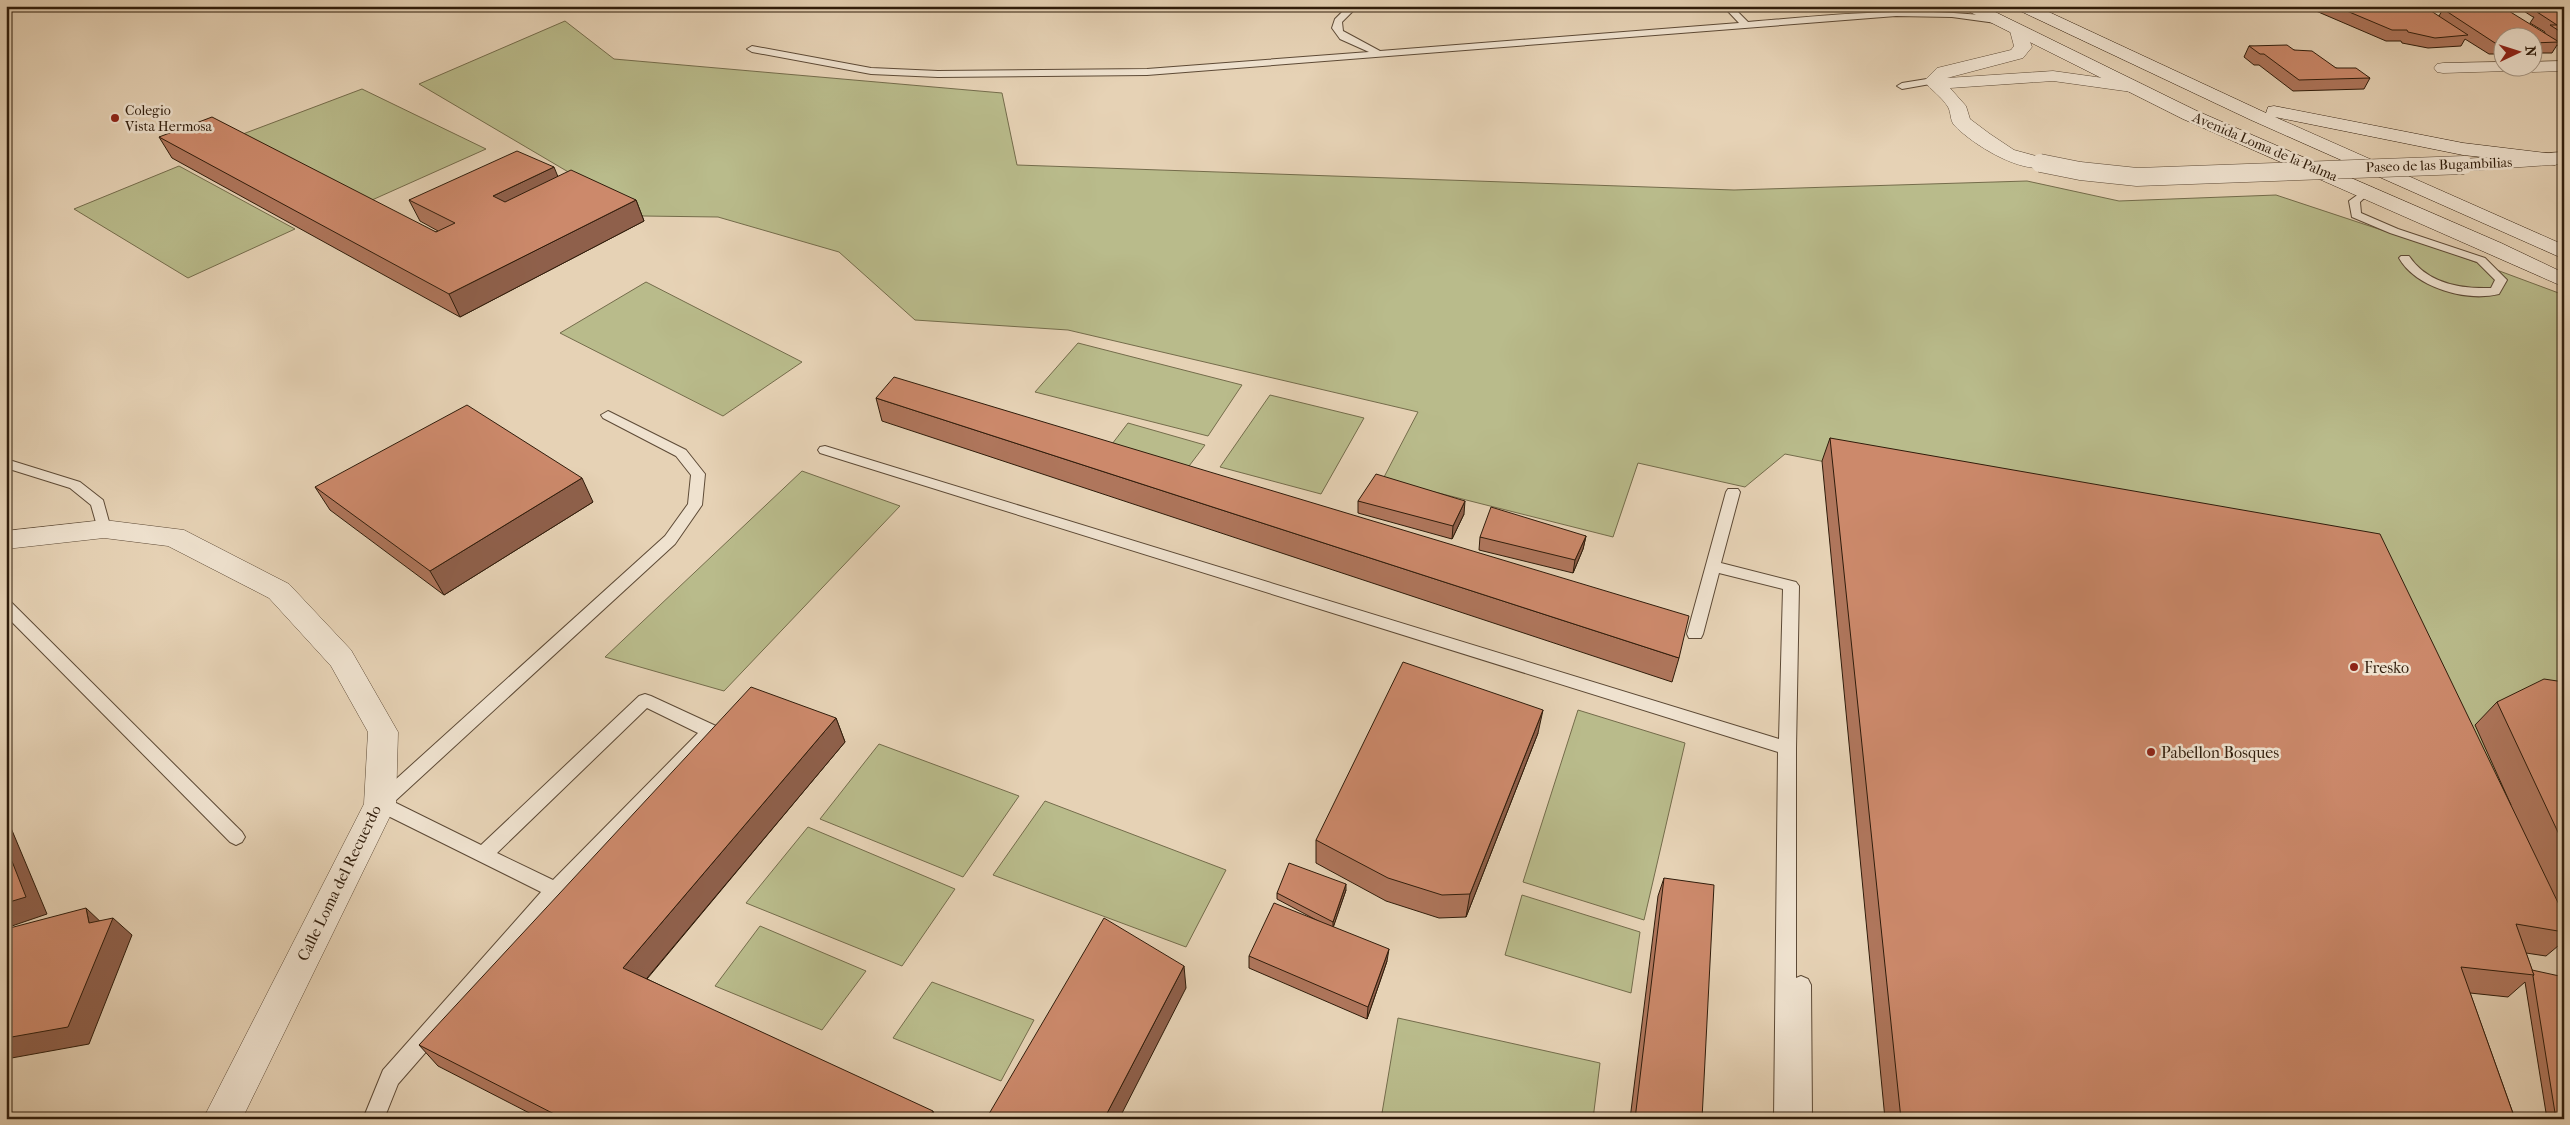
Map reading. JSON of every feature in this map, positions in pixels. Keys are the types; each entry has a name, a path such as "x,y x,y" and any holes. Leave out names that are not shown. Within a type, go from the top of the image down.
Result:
{"street":[{"name":"Avenida Loma de la Palma","path":"1970,6 2190,115 2494,247 2564,281"},
{"name":"Avenida Loma de la Palma","path":"2022,6 2220,99 2564,253"},
{"path":"1933,82 1944,72 2017,54 2023,47 2018,31"},
{"path":"2542,67 2564,66"},
{"path":"2443,68 2492,67"},
{"path":"1933,82 1947,84 2053,76 2132,87"},
{"name":"Paseo de las Bugambilias","path":"1933,82 1957,106 1961,121 1996,148 2007,154 2040,163 2088,172 2137,177 2464,165 2561,159"},
{"path":"1957,106 1968,91 1987,82"},
{"path":"2220,99 2463,149 2561,159"},
{"name":"Calle Loma del Recuerdo","path":"6,540 104,529 174,537 279,591 341,658 383,732 380,804 222,1119"}],"lane":[{"path":"1354,6 1338,21 1336,27 1338,32 1347,40 1379,52"},
{"path":"1727,6 1745,24"},
{"path":"1896,12 1922,6"},
{"path":"752,49 871,71 938,74 1147,72 1896,12 1952,14 1996,20"},
{"path":"1902,86 1933,82"},
{"path":"2367,191 2354,201 2356,215 2394,231 2481,260 2501,280 2495,291 2480,292 2456,289 2427,281 2408,267 2405,258"},
{"path":"555,890 380,804 670,540 695,505 698,474 681,453 608,415"},
{"path":"825,450 1787,748"},
{"path":"6,463 75,485 98,503 104,529"},
{"path":"1695,634 1733,492"},
{"path":"1712,566 1791,586 1787,748 1786,1119"},
{"path":"6,606 236,837"},
{"path":"373,1119 390,1077 555,890 710,731 645,700 483,854"},
{"path":"1801,985 1801,1119"}],"green space":[{"path":"565,21 614,59 1002,93 1017,165 1734,190 2027,181 2119,201 2276,195 2451,253 2564,295 2564,845 2488,831 2318,559 1785,454 1745,487 1638,463 1613,537 1383,479 1418,412 1068,330 915,320 839,252 718,217 643,216 419,84"},
{"path":"362,89 486,149 372,200 235,137"},
{"path":"179,166 295,229 188,278 74,209"},
{"path":"646,282 802,362 723,416 560,333"},
{"path":"1078,343 1242,385 1208,436 1035,392"},
{"path":"1270,395 1364,418 1321,494 1220,467"},
{"path":"1128,423 1205,445 1186,470 1109,448"},
{"path":"802,471 900,506 724,691 605,657"},
{"path":"1578,710 1685,743 1644,920 1523,882"},
{"path":"879,744 1019,796 963,877 820,819"},
{"path":"1045,801 1226,870 1186,947 993,875"},
{"path":"808,827 955,889 902,966 746,903"},
{"path":"1522,895 1640,932 1631,993 1505,955"},
{"path":"760,926 866,971 822,1030 715,986"},
{"path":"932,982 1034,1020 1001,1081 893,1038"},
{"path":"1398,1018 1600,1063 1593,1119 1381,1119"}],"building":[{"path":"2335,6 2359,6 2363,9 2371,10 2428,9 2468,35 2435,38 2408,32 2407,30 2392,30"},
{"path":"2538,6 2564,6 2564,12 2555,7"},
{"path":"2504,8 2536,28 2492,28 2492,41 2443,9"},
{"path":"2537,12 2564,12 2564,34 2550,25 2557,25"},
{"path":"2542,31 2559,42 2542,43"},
{"path":"2287,45 2294,50 2312,51 2336,68 2356,68 2370,78 2299,80 2264,54 2260,54 2249,46"},
{"path":"212,117 436,232 455,223 409,200 517,151 554,167 493,196 505,202 571,170 636,200 449,294 159,137"},
{"path":"894,377 1689,616 1679,658 876,398"},
{"path":"467,405 582,478 430,571 315,487"},
{"name":"Pabellon Bosques","path":"1830,438 2380,534 2564,915 2564,932 2516,924 2534,975 2461,967 2515,1119 1901,1119"},
{"path":"1376,474 1465,501 1453,526 1358,501"},
{"path":"1491,507 1586,536 1575,560 1480,537"},
{"path":"1403,662 1543,710 1470,894 1442,895 1388,878 1316,840"},
{"path":"2544,679 2564,682 2564,845 2497,702"},
{"path":"751,687 836,718 623,968 933,1111 928,1119 564,1119 419,1045"},
{"path":"6,846 26,897 6,903"},
{"path":"1289,863 1346,884 1333,922 1277,893"},
{"path":"1664,878 1714,885 1702,1119 1635,1119"},
{"path":"1274,903 1389,949 1368,1007 1249,956"},
{"path":"86,908 89,923 113,918 68,1027 6,1038 6,929"},
{"path":"1104,918 1184,966 1104,1119 986,1119"},
{"path":"2532,970 2564,977 2564,1119 2556,1119"}],"place":[{"name":"Colegio Vista Hermosa","path":"115,118"},
{"name":"Fresko","path":"2354,667"},
{"name":"Pabellon Bosques","path":"2151,752"}]}
